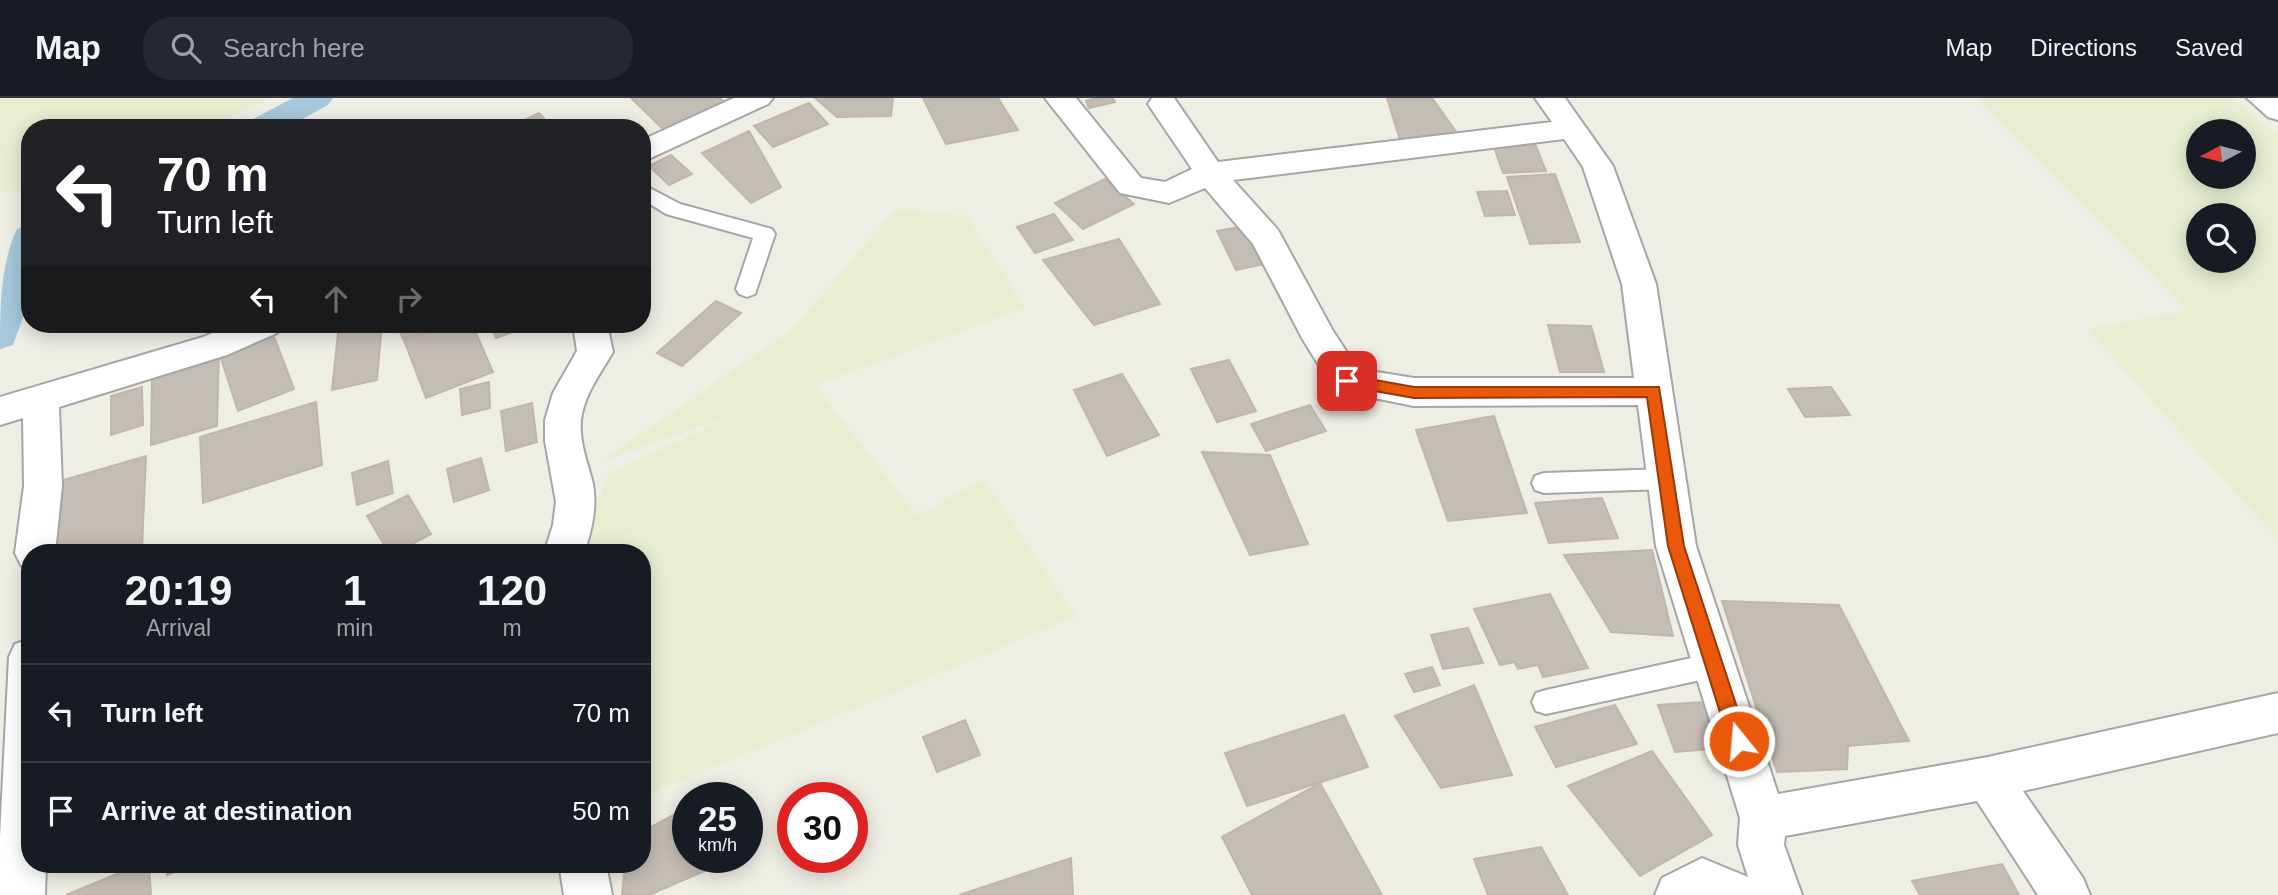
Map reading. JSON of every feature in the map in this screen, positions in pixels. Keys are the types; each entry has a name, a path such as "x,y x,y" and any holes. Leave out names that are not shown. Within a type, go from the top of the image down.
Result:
{"street":[{"path":"651,148 758,98"},
{"path":"1060,98 1131,186 1169,193 1210,173 1573,129"},
{"path":"1550,98 1598,166 1639,284 1676,546 1763,818 1761,845 1778,895"},
{"path":"2262,98 2278,111"},
{"path":"1163,104 1210,173 1266,239 1319,338 1347,381 1414,392 1654,391"},
{"path":"0,411 215,346 245,333"},
{"path":"567,544 572,531 575,494 564,453 563,419 578,378 595,352 592,333"},
{"path":"37,544 43,486 41,400"},
{"path":"1763,818 1988,778 2278,713"},
{"path":"1988,778 2066,895"},
{"path":"21,895 22,873"},
{"path":"584,873 588,895"},
{"path":"1679,895 1702,881 1735,895"}],"lane":[{"path":"651,196 673,209 765,234 747,289"},
{"path":"1544,483 1666,479"},
{"path":"1546,702 1714,665"}],"green space":[{"path":"0,98 270,98 229,119 21,119 21,191 0,192"},
{"path":"1976,98 2233,98 2278,134 2278,539 2087,329 2188,311"},
{"path":"896,209 967,216 1025,308 815,385 917,516 983,480 1076,616 678,782 672,782 672,784 651,793 651,544 585,544 608,473 747,410 601,462 793,329"}],"building":[{"path":"631,98 720,98 724,102 665,131"},
{"path":"815,98 893,98 891,116 837,117"},
{"path":"923,98 998,98 1018,130 946,144"},
{"path":"1113,98 1115,102 1089,108 1086,101"},
{"path":"1387,98 1432,98 1457,133 1400,140"},
{"path":"809,103 828,124 773,147 754,126"},
{"path":"539,113 544,119 526,119"},
{"path":"749,131 781,187 751,203 702,153"},
{"path":"1493,144 1535,144 1546,171 1503,173"},
{"path":"671,155 692,174 669,185 651,165"},
{"path":"1555,174 1580,242 1530,244 1507,177"},
{"path":"1105,179 1134,204 1083,229 1055,203"},
{"path":"1507,191 1515,215 1485,216 1477,192"},
{"path":"1054,214 1073,240 1035,253 1017,227"},
{"path":"1244,226 1264,264 1236,270 1217,231"},
{"path":"1119,239 1160,304 1094,325 1043,260"},
{"path":"716,301 741,313 682,366 657,353"},
{"path":"1548,325 1591,326 1604,372 1560,372"},
{"path":"273,333 294,389 238,411 219,352"},
{"path":"338,333 381,333 377,380 332,390"},
{"path":"401,333 419,333 403,339"},
{"path":"422,333 476,333 493,372 426,398 404,340"},
{"path":"494,333 510,333 496,338"},
{"path":"219,352 217,426 151,445 152,376"},
{"path":"1229,360 1256,411 1217,422 1191,369"},
{"path":"1122,374 1159,435 1107,456 1074,390"},
{"path":"489,382 490,408 462,415 460,389"},
{"path":"142,387 143,425 111,435 111,396"},
{"path":"1831,387 1850,415 1805,417 1788,389"},
{"path":"316,402 322,465 203,503 200,437"},
{"path":"532,403 537,442 506,451 501,411"},
{"path":"1310,405 1326,431 1266,451 1251,424"},
{"path":"1494,416 1527,513 1448,521 1416,430"},
{"path":"1202,452 1270,455 1308,544 1250,555"},
{"path":"146,456 142,544 36,544 43,486"},
{"path":"481,458 489,490 454,502 447,469"},
{"path":"388,461 393,493 357,505 352,473"},
{"path":"408,495 431,534 412,544 384,544 367,516"},
{"path":"1602,498 1618,538 1549,543 1535,503"},
{"path":"1652,550 1673,636 1611,632 1564,555"},
{"path":"1550,594 1588,668 1543,677 1538,665 1518,669 1514,662 1500,665 1474,609"},
{"path":"1722,601 1839,605 1909,741 1848,746 1847,769 1777,772"},
{"path":"1468,628 1483,663 1443,669 1431,635"},
{"path":"1432,667 1440,685 1414,692 1405,674"},
{"path":"1474,685 1512,775 1441,788 1395,716"},
{"path":"1704,702 1722,748 1675,752 1658,705"},
{"path":"1615,705 1637,744 1556,767 1535,727"},
{"path":"1344,715 1368,767 1247,806 1225,753"},
{"path":"965,720 980,755 937,772 923,737"},
{"path":"1652,751 1712,835 1640,876 1568,786"},
{"path":"1320,783 1382,895 1252,895 1222,837"},
{"path":"672,816 672,873 700,873 649,895 622,895 624,873 651,873 651,827"},
{"path":"1541,847 1568,895 1488,895 1474,859"},
{"path":"1071,858 1073,895 959,895"},
{"path":"2002,864 2019,895 1920,895 1912,881"},
{"path":"119,873 150,873 151,895 66,895"}],"waterway":[{"path":"278,119 317,98"},
{"path":"0,335 21,266"}],"route":[{"path":"1347,381 1414,392 1654,391 1676,546 1739,741"}]}
